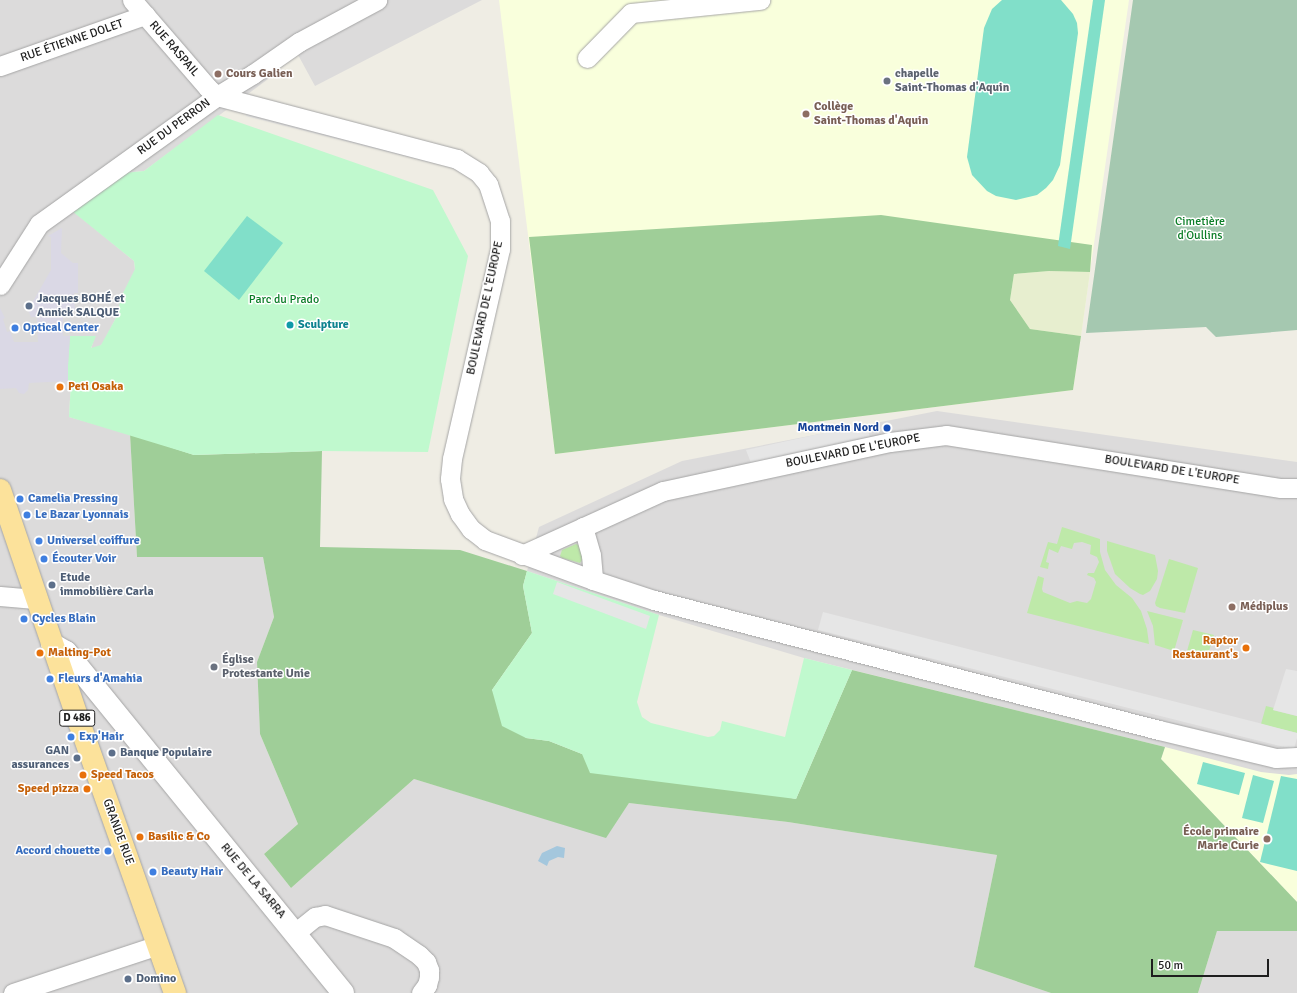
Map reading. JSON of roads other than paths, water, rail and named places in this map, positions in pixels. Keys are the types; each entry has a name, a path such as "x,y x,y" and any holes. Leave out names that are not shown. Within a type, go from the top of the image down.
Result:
{"main road":[{"name":"GRANDE RUE","path":"0,490 52,644 175,993"}],"street":[{"name":"RUE RASPAIL","path":"132,0 208,88 217,96"},
{"name":"RUE DU PERRON","path":"0,285 39,224 217,96 300,42 377,0"},
{"path":"587,58 631,13 698,3 760,0"},
{"name":"RUE ÉTIENNE DOLET","path":"0,66 145,15"},
{"name":"BOULEVARD DE L'EUROPE","path":"253,74 255,95 271,110"},
{"name":"BOULEVARD DE L'EUROPE","path":"217,96 457,159 479,173 488,184 500,221 500,249 452,459 450,479 456,507 471,529 485,540 593,580 654,600 1159,730 1276,758 1297,757"},
{"name":"BOULEVARD DE L'EUROPE","path":"522,554 663,491 890,442 946,435 1281,488 1297,488"},
{"path":"583,527 591,555 593,580"},
{"path":"0,596 38,599"},
{"name":"RUE DE LA SARRA","path":"52,644 66,652 343,993"},
{"path":"295,933 315,916 325,915 394,938 419,955 426,962 429,970 429,977 427,985 421,993"},
{"path":"13,993 158,945"}],"water":[{"path":"557,846 565,848 564,858 558,857 549,861 547,866 538,861 542,853"}],"place":[{"name":"Cours Galien","path":"218,74"},
{"name":"chapelle Saint-Thomas d'Aquin","path":"887,81"},
{"name":"Collège Saint-Thomas d'Aquin","path":"806,114"},
{"name":"Jacques BOHÉ et Annick SALQUE","path":"29,306"},
{"name":"Sculpture","path":"290,325"},
{"name":"Optical Center","path":"15,328"},
{"name":"Peti Osaka","path":"60,387"},
{"name":"Montmein Nord","path":"887,428"},
{"name":"Camelia Pressing","path":"20,499"},
{"name":"Le Bazar Lyonnais","path":"27,515"},
{"name":"Universel coiffure","path":"39,541"},
{"name":"Écouter Voir","path":"44,559"},
{"name":"Etude immobilière Carla","path":"52,585"},
{"name":"Médiplus","path":"1232,607"},
{"name":"Cycles Blain","path":"24,619"},
{"name":"Raptor Restaurant's","path":"1246,648"},
{"name":"Malting-Pot","path":"40,653"},
{"name":"Église Protestante Unie","path":"214,667"},
{"name":"Fleurs d'Amahia","path":"50,679"},
{"name":"Exp'Hair","path":"71,737"},
{"name":"Banque Populaire","path":"112,753"},
{"name":"GAN assurances","path":"77,758"},
{"name":"Speed Tacos","path":"83,775"},
{"name":"Speed pizza","path":"87,789"},
{"name":"Basilic & Co","path":"140,837"},
{"name":"École primaire Marie Curie","path":"1267,839"},
{"name":"Accord chouette","path":"108,851"},
{"name":"Beauty Hair","path":"153,872"},
{"name":"Domino","path":"128,979"}],"park label":[{"name":"Cimetière d'Oullins","path":"1200,229"},
{"name":"Parc du Prado","path":"284,300"}]}
